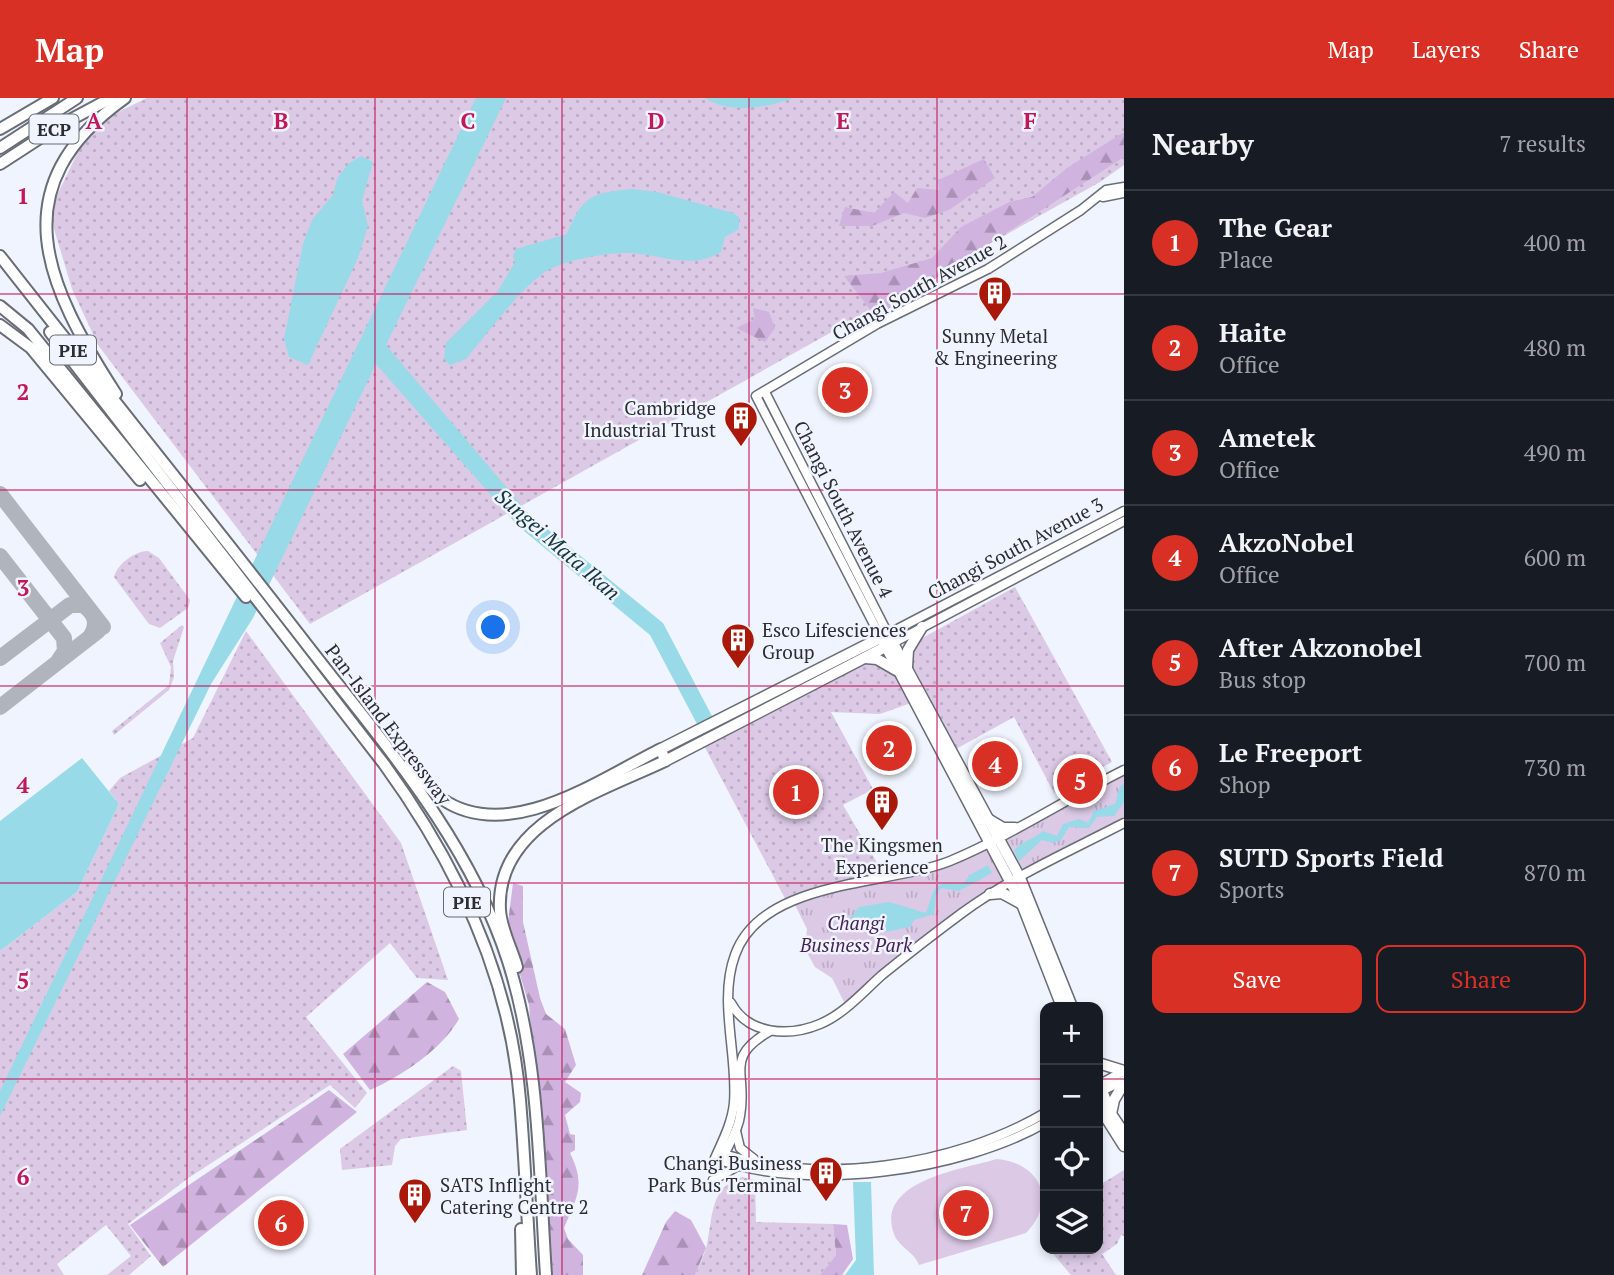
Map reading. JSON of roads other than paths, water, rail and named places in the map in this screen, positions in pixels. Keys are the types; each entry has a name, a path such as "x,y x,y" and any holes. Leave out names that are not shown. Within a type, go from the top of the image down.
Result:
{"highway":[{"path":"0,129 53,98"},
{"name":"ECP","path":"0,148 77,98"},
{"name":"ECP","path":"0,164 57,127 111,98"},
{"path":"125,98 86,125 59,159 45,191 43,238 49,273 66,308 106,378 148,442"},
{"name":"PIE","path":"0,256 148,442"},
{"name":"PIE","path":"0,268 238,582"},
{"path":"0,306 28,329 193,534"},
{"path":"0,325 31,348 137,477 238,582"},
{"name":"Pan-Island Expressway","path":"148,442 391,749 433,808 488,907 508,962 526,1028 534,1097 546,1275"},
{"name":"Pan-Island Expressway","path":"238,582 406,794 451,866 490,962 516,1070 531,1275"},
{"path":"391,749 402,756 441,799 461,808 496,815 521,814 548,806 661,749"},
{"path":"526,1028 527,1006 500,909 514,855 529,834 551,816 665,761"},
{"path":"522,1275 523,1156"}],"main road":[{"path":"903,672 908,650 922,627"},
{"name":"Changi South Avenue 3","path":"665,761 859,660 887,640"},
{"name":"Changi South Avenue 3","path":"661,749 887,640"},
{"path":"887,640 988,842 1016,881 1022,904 1060,1002"},
{"path":"859,660 877,659 903,672 998,837 1070,1002"},
{"path":"661,749 665,761"},
{"path":"987,819 997,826 1015,828"},
{"path":"990,894 1005,894 1022,904"},
{"path":"1103,1065 1124,1071"},
{"path":"1104,1115 1124,1081"},
{"path":"1104,1115 1124,1133"},
{"path":"1104,1115 1124,1146"}],"street":[{"name":"Changi South Avenue 2","path":"760,394 877,324 988,269 1106,190 1124,187"},
{"name":"Changi South Avenue 2","path":"1093,201 1124,193"},
{"name":"Changi South Avenue 4","path":"760,394 887,640"},
{"name":"Changi South Avenue 3","path":"887,640 1124,510"},
{"name":"Changi South Avenue 3","path":"887,640 922,627 1124,522"},
{"path":"720,1156 734,1101 729,978 737,948 756,924 777,909 811,894 838,886 916,872 949,861 1124,770"},
{"path":"730,1000 743,1019 770,1031 808,1028 836,1016 893,967 990,894 1124,823"},
{"path":"720,1156 736,1130 741,1113 740,1075 745,1049 770,1031"},
{"path":"1103,1084 1124,1071"},
{"path":"1103,1086 1124,1081"},
{"path":"720,1156 759,1163 839,1167 923,1159 1001,1137 1040,1117"},
{"path":"720,1156 738,1166 779,1172 830,1174 925,1166 996,1146 1040,1125"},
{"path":"736,1130 740,1148 759,1163"},
{"path":"713,1180 725,1170 738,1166"}],"water":[{"name":"Sungei Mata Ikan","path":"476,98 506,98 386,345 529,514 663,623 712,716 697,724 650,635 518,526 376,364 253,618 211,684 0,1116 0,1091"},
{"path":"705,98 793,98 772,104 736,108"},
{"path":"361,156 373,162 362,201 368,226 358,258 308,365 289,357 284,339 303,244 312,220 333,195 337,179 348,164"},
{"path":"632,189 657,192 733,213 739,217 739,229 725,237 721,252 699,260 621,253 585,258 550,269 521,293 466,359 450,365 444,359 446,343 498,291 515,262 513,256 516,249 567,234 578,211 591,198 607,192"},
{"path":"82,758 119,804 77,892 0,951 0,821"},
{"path":"1124,783 1124,802 1114,816 1097,817 1089,828 1069,827 1061,840 1052,843 1042,840 1019,861 1014,851 1020,844 1043,831 1057,836 1063,824 1079,819 1088,823 1094,811 1115,804 1119,789"},
{"path":"988,865 992,873 959,891 941,888 936,896 934,914 914,920 910,927 870,935 870,929 853,931 848,921 859,907 889,902 926,913 937,887 963,884 970,875"},
{"path":"853,1182 871,1182 874,1275 845,1275 856,1260"}],"place":[{"name":"Sunny Metal & Engineering","path":"995,323"},
{"name":"Ametek","path":"845,390"},
{"name":"Cambridge Industrial Trust","path":"741,448"},
{"name":"Esco Lifesciences Group","path":"738,670"},
{"name":"Haite","path":"889,748"},
{"name":"AkzoNobel","path":"995,764"},
{"name":"After Akzonobel","path":"1080,781"},
{"name":"The Gear","path":"796,792"},
{"name":"The Kingsmen Experience","path":"882,832"},
{"name":"Changi Business Park Bus Terminal","path":"826,1203"},
{"name":"SUTD Sports Field","path":"966,1213"},
{"name":"Le Freeport","path":"281,1223"},
{"name":"SATS Inflight Catering Centre 2","path":"415,1225"}],"park label":[{"name":"Changi Business Park","path":"856,933"}]}
